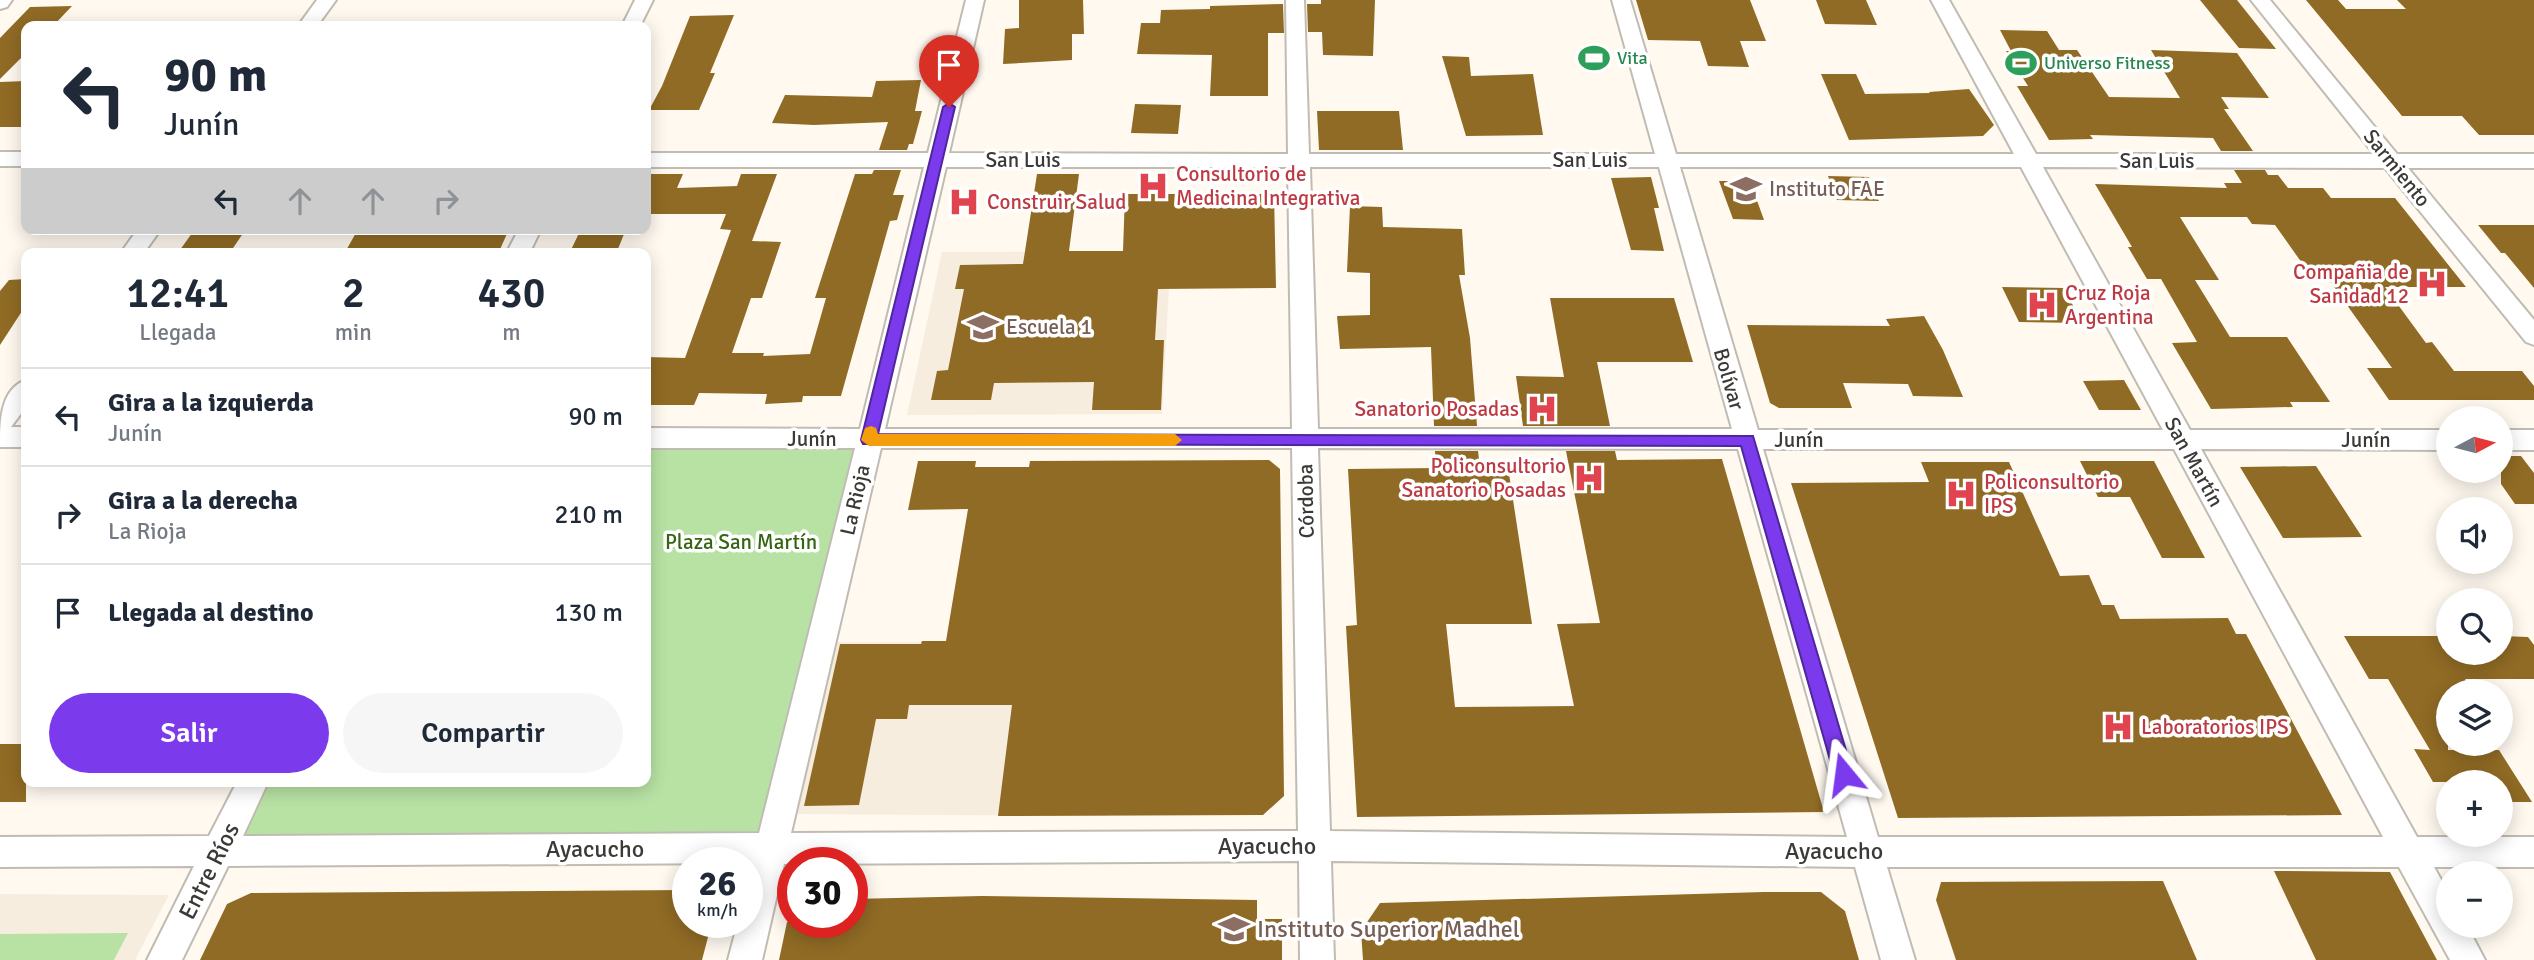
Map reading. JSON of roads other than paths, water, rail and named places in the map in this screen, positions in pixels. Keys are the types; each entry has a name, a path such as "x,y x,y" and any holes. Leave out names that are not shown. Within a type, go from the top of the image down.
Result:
{"street":[{"path":"311,21 327,0"},
{"path":"634,21 644,0"},
{"name":"La Rioja","path":"745,960 975,0"},
{"name":"Córdoba","path":"1295,0 1317,960"},
{"name":"Bolívar","path":"1621,0 1898,960"},
{"name":"San Martín","path":"1940,0 2436,901"},
{"name":"Sarmiento","path":"2260,0 2534,336"},
{"path":"0,159 21,159"},
{"name":"San Luis","path":"651,160 2534,161"},
{"path":"0,423 21,396"},
{"path":"0,437 21,437"},
{"name":"Junín","path":"651,438 2436,440"},
{"path":"2513,440 2534,440"},
{"name":"Entre Ríos","path":"164,960 251,787"},
{"name":"Ayacucho","path":"0,852 1315,846 1866,852 2534,852"},
{"name":"San Martín","path":"2456,938 2468,960"}],"place":[{"name":"Vita","path":"1594,58"},
{"name":"Universo Fitness","path":"2021,63"},
{"name":"Consultorio de Medicina Integrativa","path":"1153,186"},
{"name":"Instituto FAE","path":"1746,189"},
{"name":"Construir Salud","path":"964,202"},
{"name":"Compañia de Sanidad 12","path":"2432,284"},
{"name":"Cruz Roja Argentina","path":"2042,305"},
{"name":"Escuela 1","path":"983,327"},
{"name":"Sanatorio Posadas","path":"1542,409"},
{"name":"Policonsultorio Sanatorio Posadas","path":"1589,478"},
{"name":"Policonsultorio IPS","path":"1961,494"},
{"name":"Laboratorios IPS","path":"2118,727"},
{"name":"Instituto Superior Madhel","path":"1234,929"}],"park label":[{"name":"Plaza San Martín","path":"741,542"}]}
